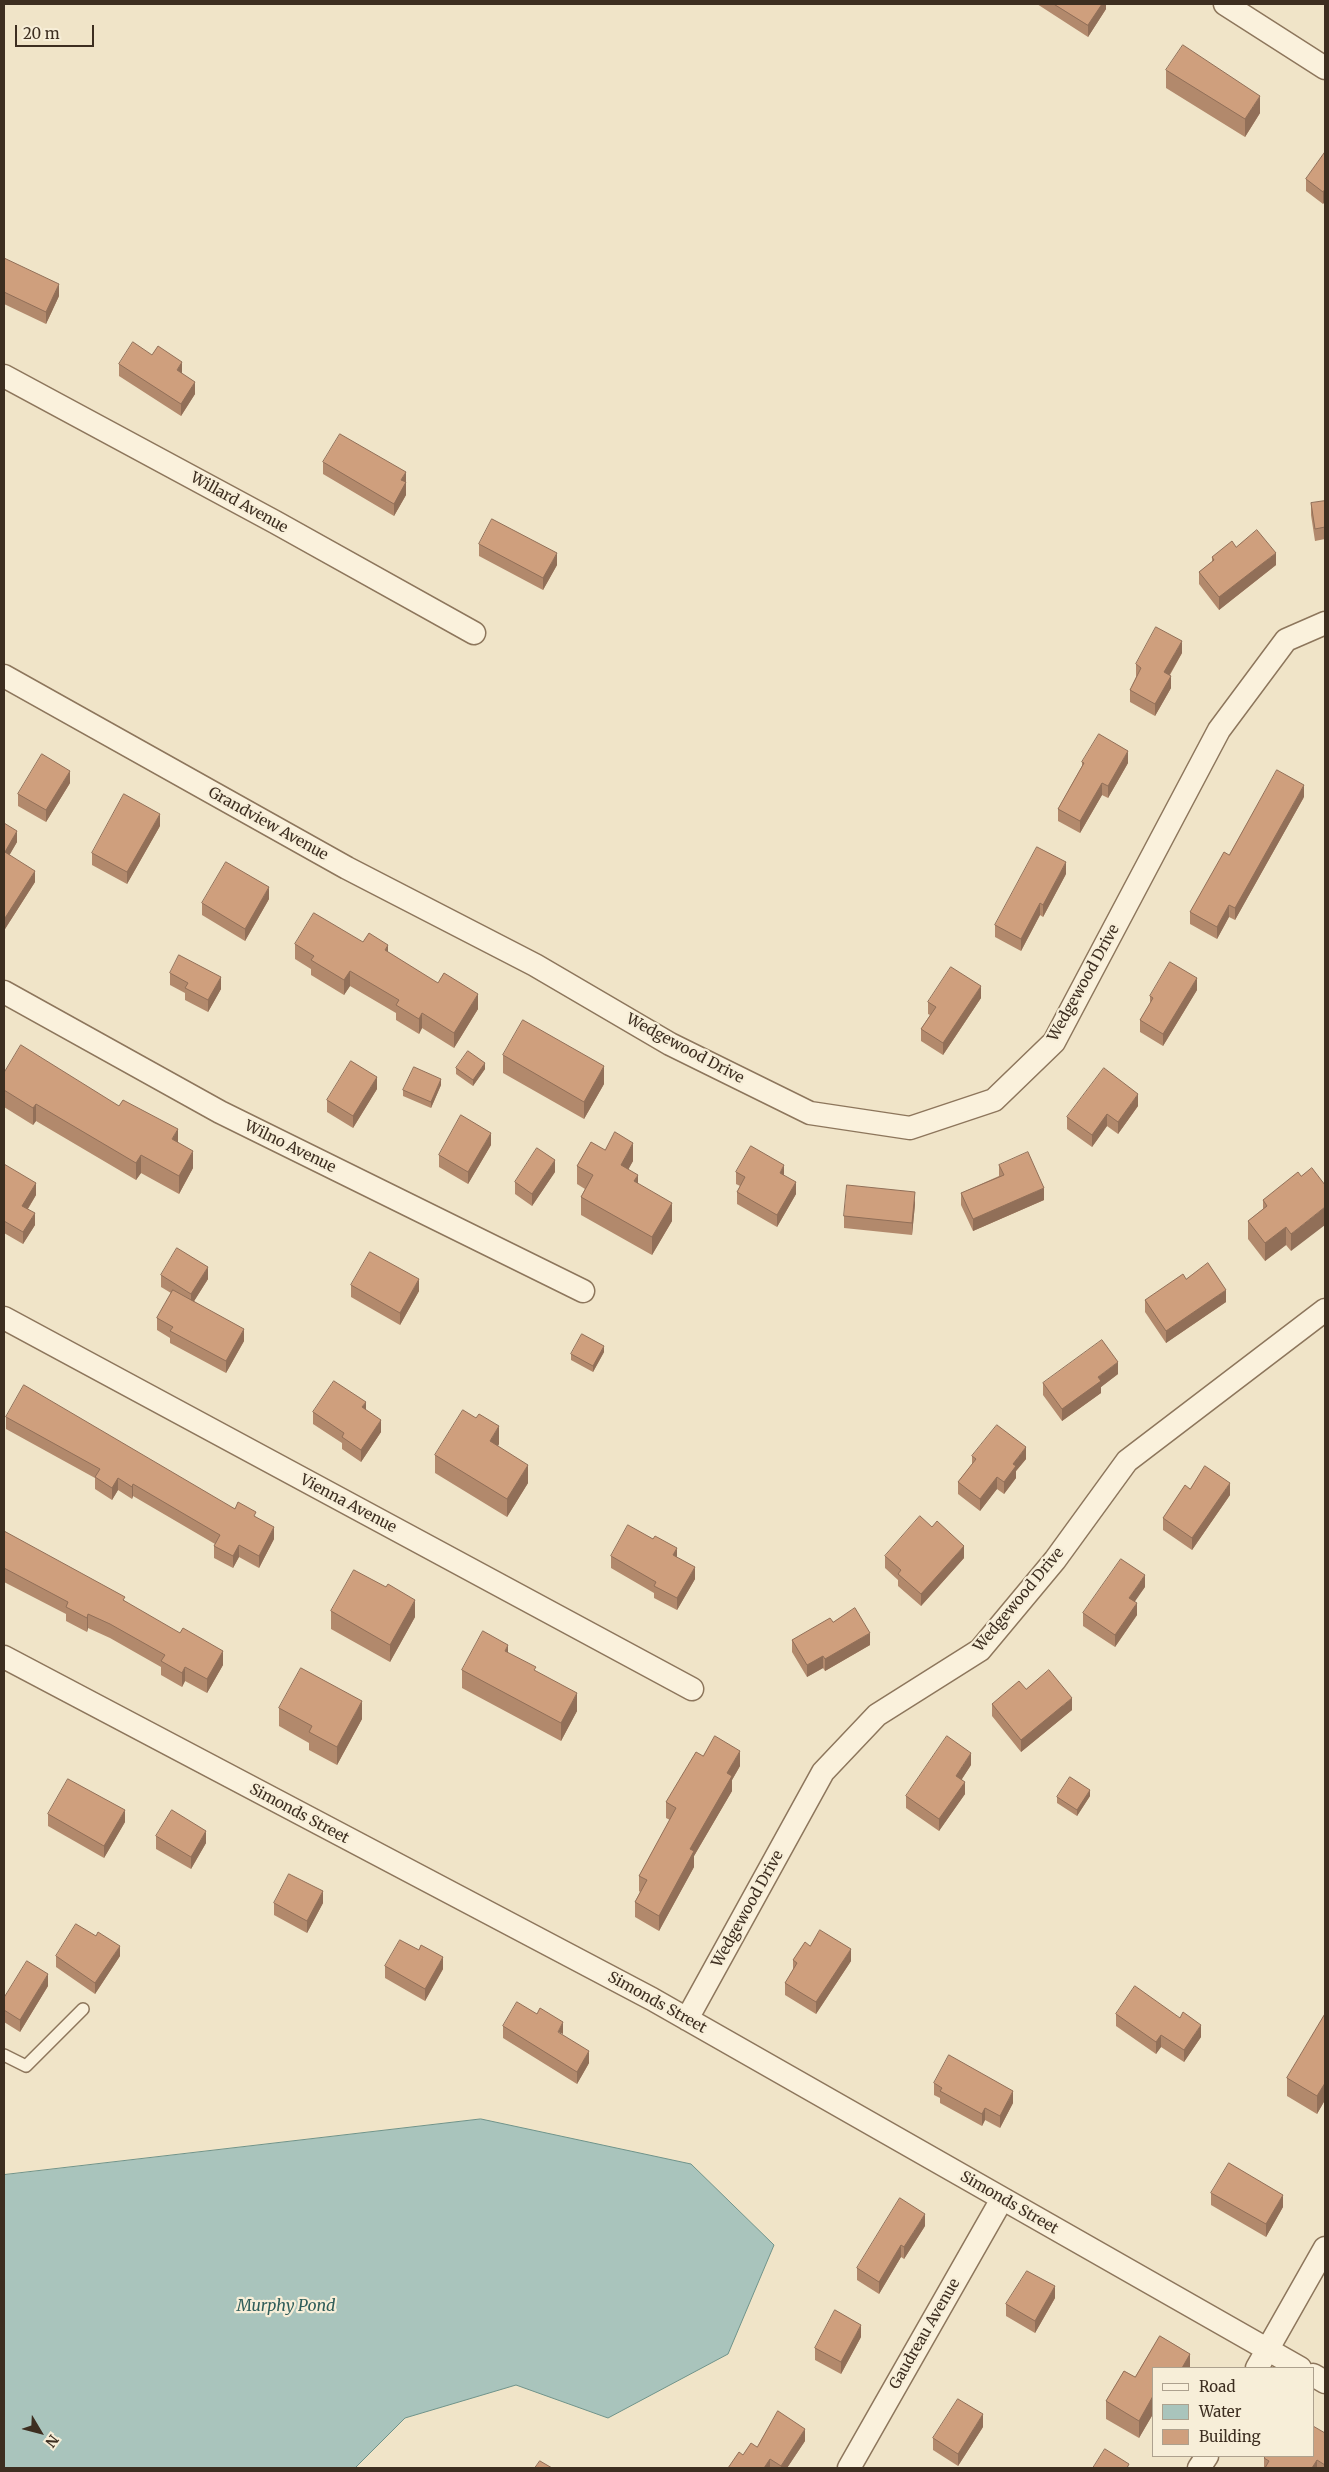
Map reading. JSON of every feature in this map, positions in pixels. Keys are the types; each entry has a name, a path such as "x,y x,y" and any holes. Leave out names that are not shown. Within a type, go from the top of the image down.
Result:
{"street":[{"path":"1225,4 1325,68"},
{"name":"Willard Avenue","path":"4,376 275,522 474,633"},
{"name":"Wedgewood Drive","path":"535,965 670,1044 810,1114 910,1128 994,1100 1054,1042 1219,730 1286,640 1325,623"},
{"name":"Grandview Avenue","path":"4,676 347,868 535,965"},
{"name":"Wilno Avenue","path":"4,992 220,1112 583,1291"},
{"name":"Wedgewood Drive","path":"687,2019 823,1772 877,1715 980,1650 1055,1560 1127,1461 1325,1310"},
{"name":"Vienna Avenue","path":"4,1318 692,1689"},
{"name":"Simonds Street","path":"4,1657 687,2019 1002,2199 1262,2359 1296,2367"},
{"name":"Gaudreau Avenue","path":"849,2468 1002,2199"},
{"path":"1262,2359 1325,2248"},
{"path":"1314,2376 1325,2382"},
{"path":"1200,2468 1206,2457"}],"lane":[{"path":"4,2055 26,2066 83,2009"}],"water":[{"name":"Murphy Pond","path":"481,2119 691,2164 774,2245 728,2354 608,2418 516,2385 405,2418 355,2468 4,2468 4,2175"}],"building":[{"path":"1054,4 1102,4 1088,25"},
{"path":"1183,45 1260,96 1245,119 1166,70"},
{"path":"1325,152 1325,189 1323,192 1306,179"},
{"path":"4,258 59,284 46,312 4,292"},
{"path":"133,342 152,355 158,346 182,362 177,370 195,382 181,404 119,364"},
{"path":"340,434 406,472 401,480 406,482 394,504 323,462"},
{"path":"1325,501 1325,527 1315,529 1311,503"},
{"path":"492,519 557,553 543,578 479,544"},
{"path":"1257,530 1276,553 1219,597 1199,572 1214,560 1212,557 1232,541 1236,547"},
{"path":"1156,627 1182,641 1164,672 1171,676 1155,704 1130,690 1141,668 1136,664"},
{"path":"1099,734 1128,751 1108,786 1102,783 1080,821 1058,809"},
{"path":"42,754 70,771 46,810 18,794"},
{"path":"1277,770 1304,785 1235,908 1229,905 1217,927 1190,912 1224,852 1229,855"},
{"path":"124,794 160,814 127,872 92,853"},
{"path":"4,823 17,831 5,852 35,871 5,918 4,917"},
{"path":"1037,847 1066,862 1043,905 1040,903 1021,939 995,925"},
{"path":"226,862 269,887 245,929 202,903"},
{"path":"314,913 363,942 369,933 388,945 385,950 438,983 444,973 478,994 454,1033 422,1013 419,1019 396,1005 399,1000 350,971 344,980 311,960 314,956 295,944"},
{"path":"179,955 221,977 208,1000 185,988 188,983 170,973"},
{"path":"1170,962 1197,978 1163,1034 1140,1020 1153,998 1150,996"},
{"path":"951,967 981,986 943,1043 921,1029 936,1007 928,1002"},
{"path":"523,1020 604,1066 584,1102 503,1055"},
{"path":"21,1045 119,1106 123,1100 178,1129 172,1139 193,1151 179,1176 141,1155 136,1163 36,1104 33,1108 4,1090 4,1073"},
{"path":"468,1051 485,1063 473,1080 456,1068"},
{"path":"351,1061 377,1077 353,1116 327,1100"},
{"path":"414,1067 441,1079 431,1102 403,1090"},
{"path":"1104,1068 1138,1094 1118,1122 1107,1114 1092,1135 1067,1117"},
{"path":"461,1115 491,1133 468,1172 439,1155"},
{"path":"615,1132 633,1143 621,1165 638,1175 634,1181 672,1203 652,1237 581,1197 593,1175 577,1166 591,1142 605,1150"},
{"path":"751,1146 784,1165 780,1173 796,1182 777,1215 737,1192 745,1177 736,1172"},
{"path":"537,1148 555,1160 532,1194 515,1182"},
{"path":"1028,1152 1044,1188 973,1219 961,1193 1004,1175 999,1165"},
{"path":"4,1164 36,1183 22,1206 35,1213 23,1232 4,1221"},
{"path":"1312,1168 1325,1185 1325,1207 1291,1234 1286,1227 1265,1243 1248,1221 1267,1206 1263,1200 1298,1172 1301,1176"},
{"path":"847,1185 915,1192 912,1223 844,1216"},
{"path":"177,1248 208,1267 191,1294 161,1275"},
{"path":"370,1252 419,1279 400,1313 351,1285"},
{"path":"1208,1263 1226,1290 1166,1331 1145,1300 1183,1274 1186,1279"},
{"path":"173,1290 244,1329 226,1361 170,1331 173,1327 157,1318"},
{"path":"582,1334 604,1346 593,1366 571,1354"},
{"path":"1102,1340 1118,1362 1098,1377 1101,1381 1062,1409 1043,1383"},
{"path":"334,1381 366,1402 362,1407 381,1420 361,1450 342,1437 344,1433 313,1412"},
{"path":"24,1385 235,1509 238,1502 256,1512 254,1516 274,1527 259,1556 239,1545 233,1556 214,1546 220,1535 133,1484 132,1487 118,1478 112,1488 95,1477 100,1469 6,1417"},
{"path":"463,1410 476,1418 479,1414 499,1426 490,1441 528,1465 507,1499 435,1455"},
{"path":"997,1425 1026,1447 1013,1464 1016,1466 1004,1482 997,1477 980,1499 958,1482 976,1459 972,1456"},
{"path":"1205,1466 1230,1483 1192,1538 1163,1518 1185,1485 1190,1489"},
{"path":"920,1516 932,1527 937,1521 964,1546 921,1594 898,1574 901,1570 885,1556"},
{"path":"628,1525 653,1539 655,1536 677,1548 673,1555 695,1567 677,1598 654,1586 656,1582 611,1556"},
{"path":"4,1531 125,1597 123,1600 180,1633 183,1628 223,1651 207,1679 185,1667 182,1673 161,1661 165,1655 110,1624 88,1614 87,1618 66,1607 68,1602 4,1568"},
{"path":"1121,1559 1145,1575 1129,1598 1137,1603 1115,1635 1083,1613"},
{"path":"354,1570 386,1587 388,1584 415,1600 390,1645 331,1611"},
{"path":"855,1608 870,1633 825,1659 823,1656 807,1665 792,1640 830,1618 833,1622"},
{"path":"483,1631 508,1645 505,1651 536,1667 534,1670 577,1693 561,1723 462,1670"},
{"path":"301,1668 362,1701 337,1747 309,1732 312,1726 279,1708"},
{"path":"1049,1670 1072,1698 1021,1740 992,1704 1019,1681 1026,1689"},
{"path":"715,1736 740,1751 727,1773 732,1776 690,1849 694,1851 659,1916 635,1902 647,1880 639,1876 676,1808 666,1802 696,1752 703,1756"},
{"path":"947,1736 971,1753 956,1776 965,1782 939,1819 906,1796"},
{"path":"1070,1777 1090,1790 1077,1810 1057,1797"},
{"path":"68,1779 125,1810 104,1846 48,1814"},
{"path":"172,1810 206,1831 191,1857 156,1836"},
{"path":"289,1874 323,1891 307,1921 274,1903"},
{"path":"76,1924 96,1936 98,1932 120,1946 95,1983 56,1956"},
{"path":"820,1930 851,1949 816,2002 785,1983 797,1963 793,1960 805,1942 810,1946"},
{"path":"400,1940 419,1950 421,1945 443,1957 425,1989 385,1966"},
{"path":"27,1961 48,1974 20,2020 4,2010 4,1998"},
{"path":"1135,1986 1180,2018 1183,2012 1201,2025 1184,2050 1161,2035 1156,2042 1116,2014"},
{"path":"517,2002 537,2014 540,2008 563,2022 558,2032 589,2051 577,2072 503,2026"},
{"path":"1325,2014 1325,2083 1317,2096 1287,2078"},
{"path":"949,2055 1013,2091 1000,2116 985,2108 982,2114 940,2091 942,2088 934,2083"},
{"path":"1229,2163 1283,2195 1266,2224 1211,2193"},
{"path":"900,2198 925,2214 904,2247 901,2245 879,2282 857,2268"},
{"path":"1027,2271 1055,2286 1035,2321 1006,2304"},
{"path":"835,2310 861,2325 841,2362 815,2348"},
{"path":"1160,2336 1190,2354 1183,2367 1152,2367 1152,2398 1139,2421 1106,2401 1124,2371 1135,2377"},
{"path":"958,2399 983,2414 958,2454 933,2438"},
{"path":"778,2411 805,2429 781,2466 770,2459 764,2468 728,2468 739,2452 743,2455 751,2443 757,2447"},
{"path":"1314,2427 1325,2433 1325,2465 1317,2460 1312,2468 1265,2468 1269,2461 1264,2458 1314,2457"},
{"path":"1105,2449 1129,2464 1127,2468 1093,2468"},
{"path":"540,2461 552,2468 535,2468"}]}
